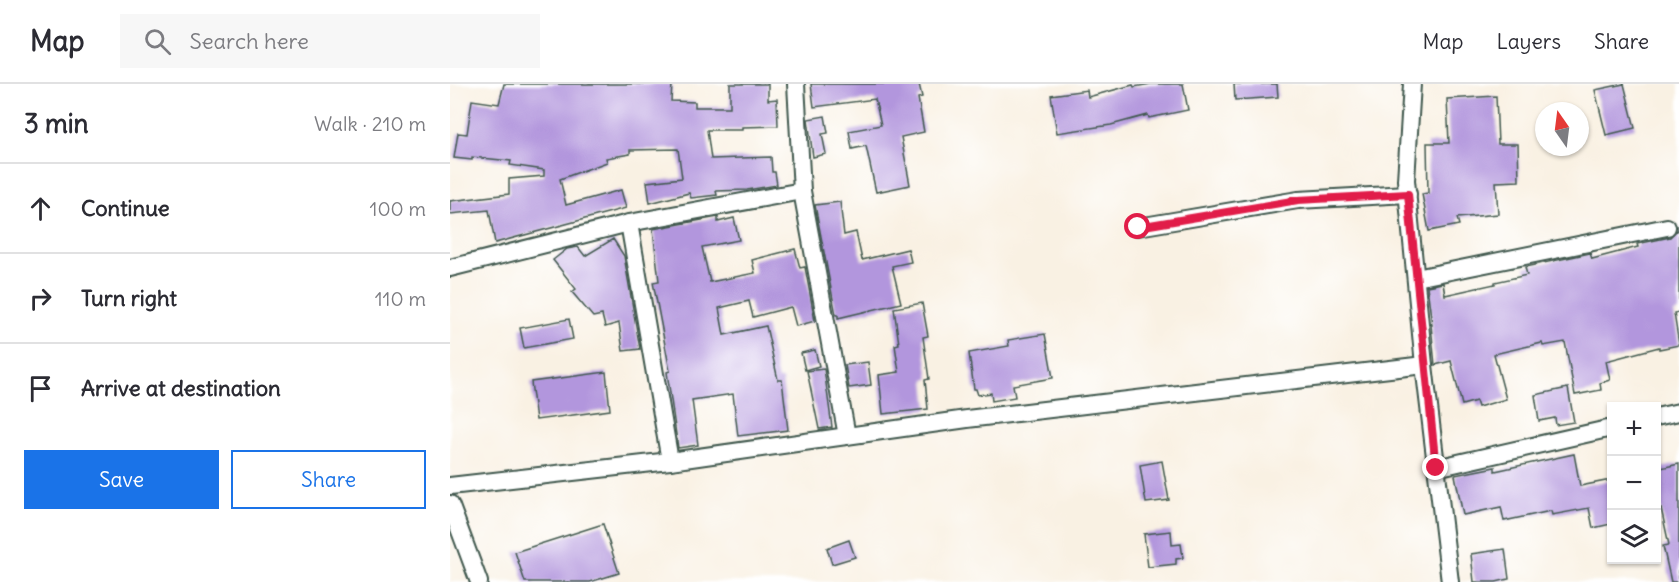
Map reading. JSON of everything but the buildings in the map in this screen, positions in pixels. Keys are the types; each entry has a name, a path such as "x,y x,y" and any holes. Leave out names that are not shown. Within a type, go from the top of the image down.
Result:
{"street":[{"path":"796,84 802,190 847,436"},
{"path":"1412,84 1406,180 1424,365 1450,582"},
{"path":"450,268 629,223 802,190"},
{"path":"1138,227 1298,200 1408,194"},
{"path":"629,223 670,461"},
{"path":"1416,278 1667,227"},
{"path":"450,486 670,461 968,419 1424,365"},
{"path":"1661,416 1679,412"},
{"path":"1436,468 1607,429"},
{"path":"450,504 479,582"}],"route":[{"path":"1138,227 1298,200 1408,194 1436,468"}]}
